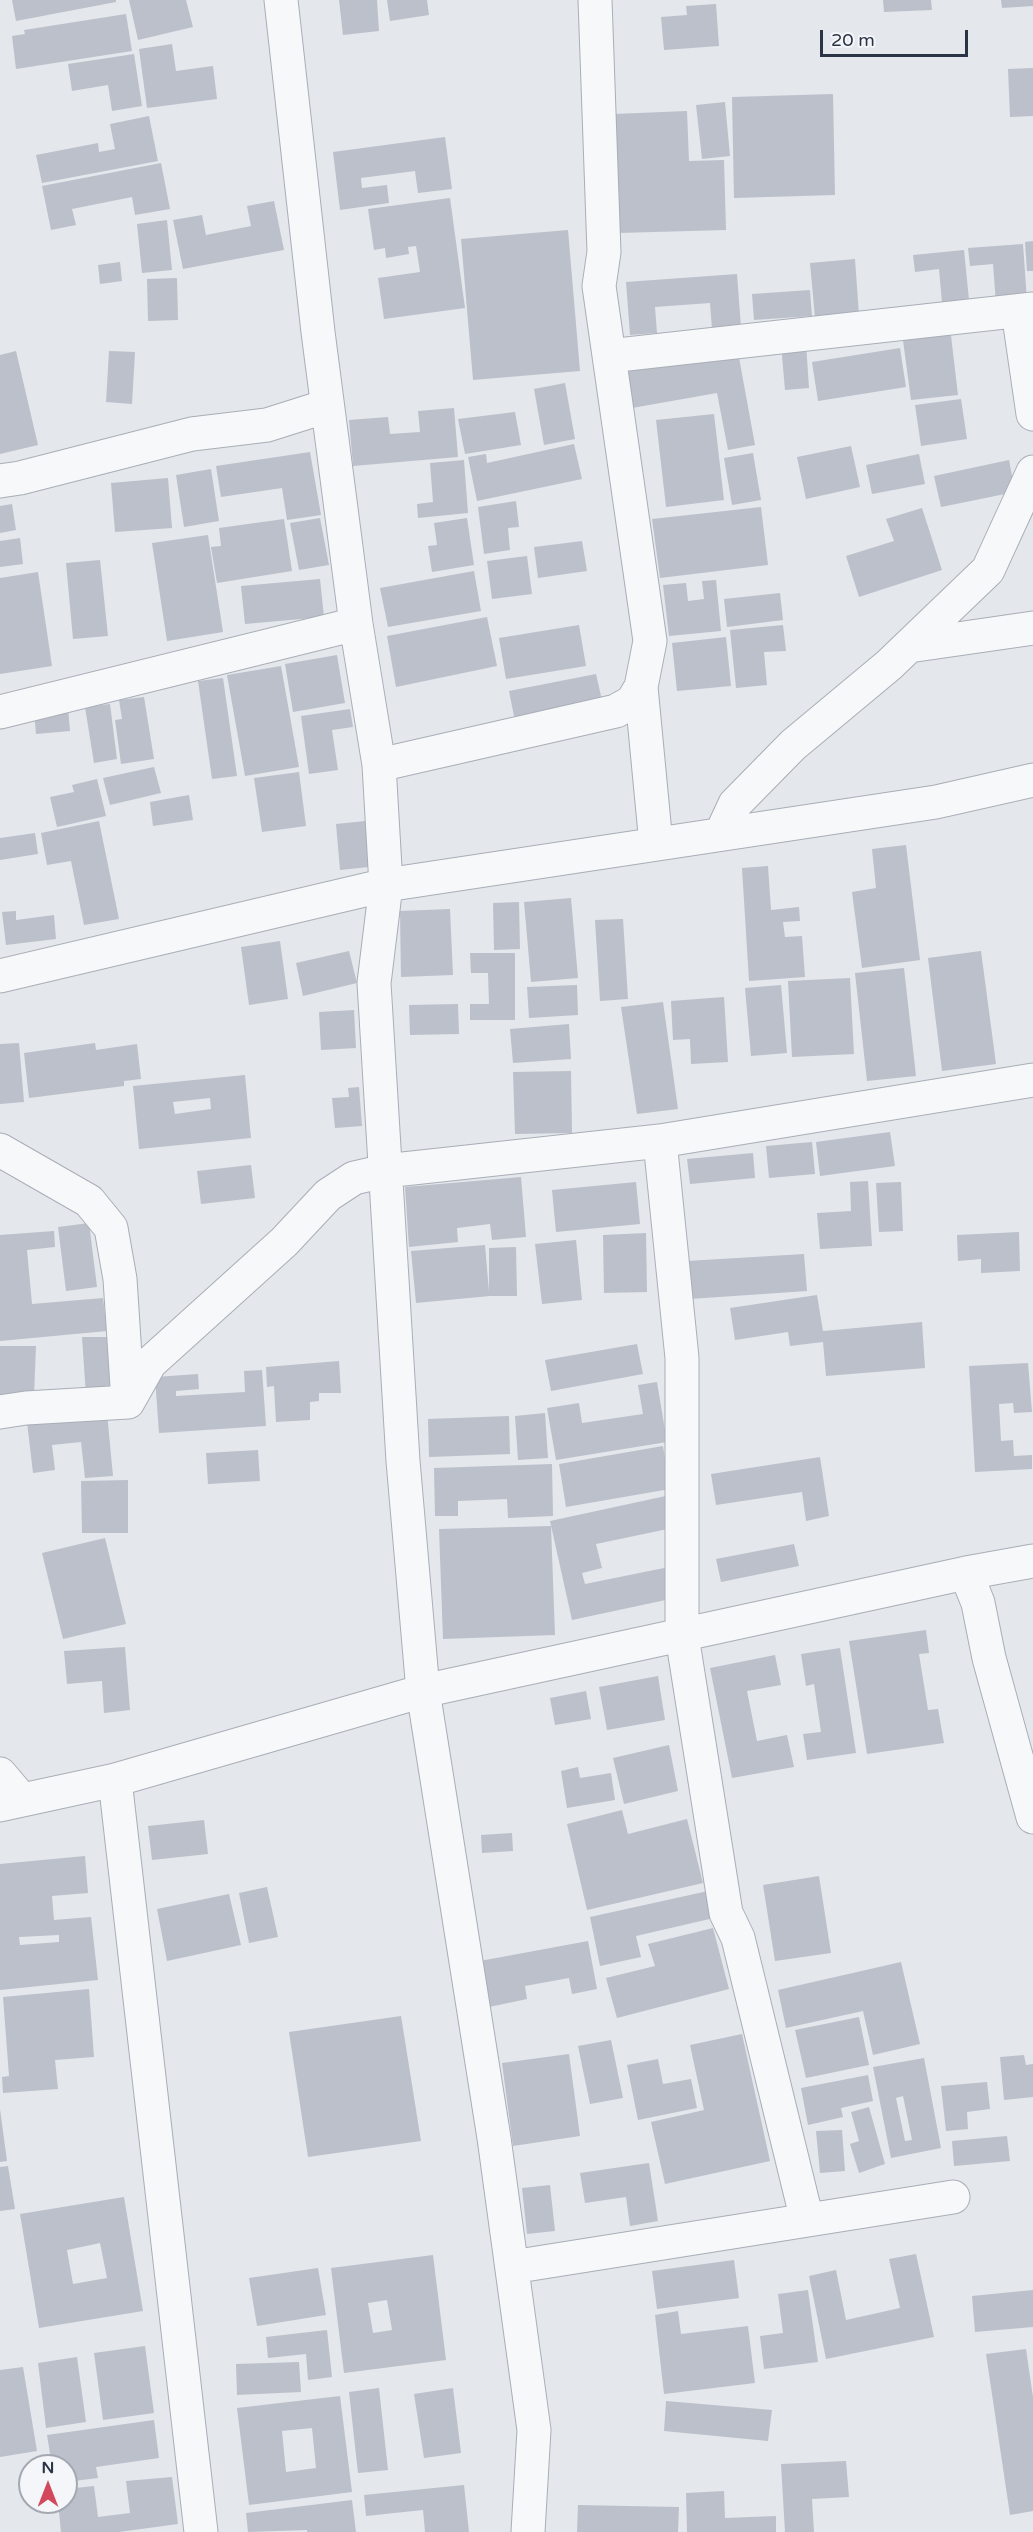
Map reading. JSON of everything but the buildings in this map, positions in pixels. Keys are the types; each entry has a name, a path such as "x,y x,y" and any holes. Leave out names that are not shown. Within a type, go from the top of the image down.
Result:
{"street":[{"path":"281,0 327,406 356,624 380,765 386,885 374,983 403,1461 423,1691 492,2126 534,2430 531,2525"},
{"path":"595,0 604,252 599,286 650,641 641,687 656,844"},
{"path":"609,356 1025,310 1033,414"},
{"path":"0,481 20,478 192,434 267,425 327,406"},
{"path":"721,834 735,804 793,745 909,646 988,570 1033,472"},
{"path":"0,712 164,669 356,624"},
{"path":"909,646 1033,628"},
{"path":"380,765 616,711 632,702 641,687"},
{"path":"0,976 386,885 936,802 1033,780"},
{"path":"128,1402 150,1363 284,1242 328,1195 354,1178 385,1171 660,1141 1033,1080"},
{"path":"660,1141 682,1358 682,1636 726,1913 738,1938 807,2220"},
{"path":"0,1150 90,1201 111,1228 120,1279 128,1402"},
{"path":"0,1412 128,1402"},
{"path":"0,1774 11,1803 116,1780 423,1691 1032,1560"},
{"path":"966,1573 978,1603 988,1658 1033,1816"},
{"path":"116,1780 201,2532"},
{"path":"512,2267 953,2197"}]}
